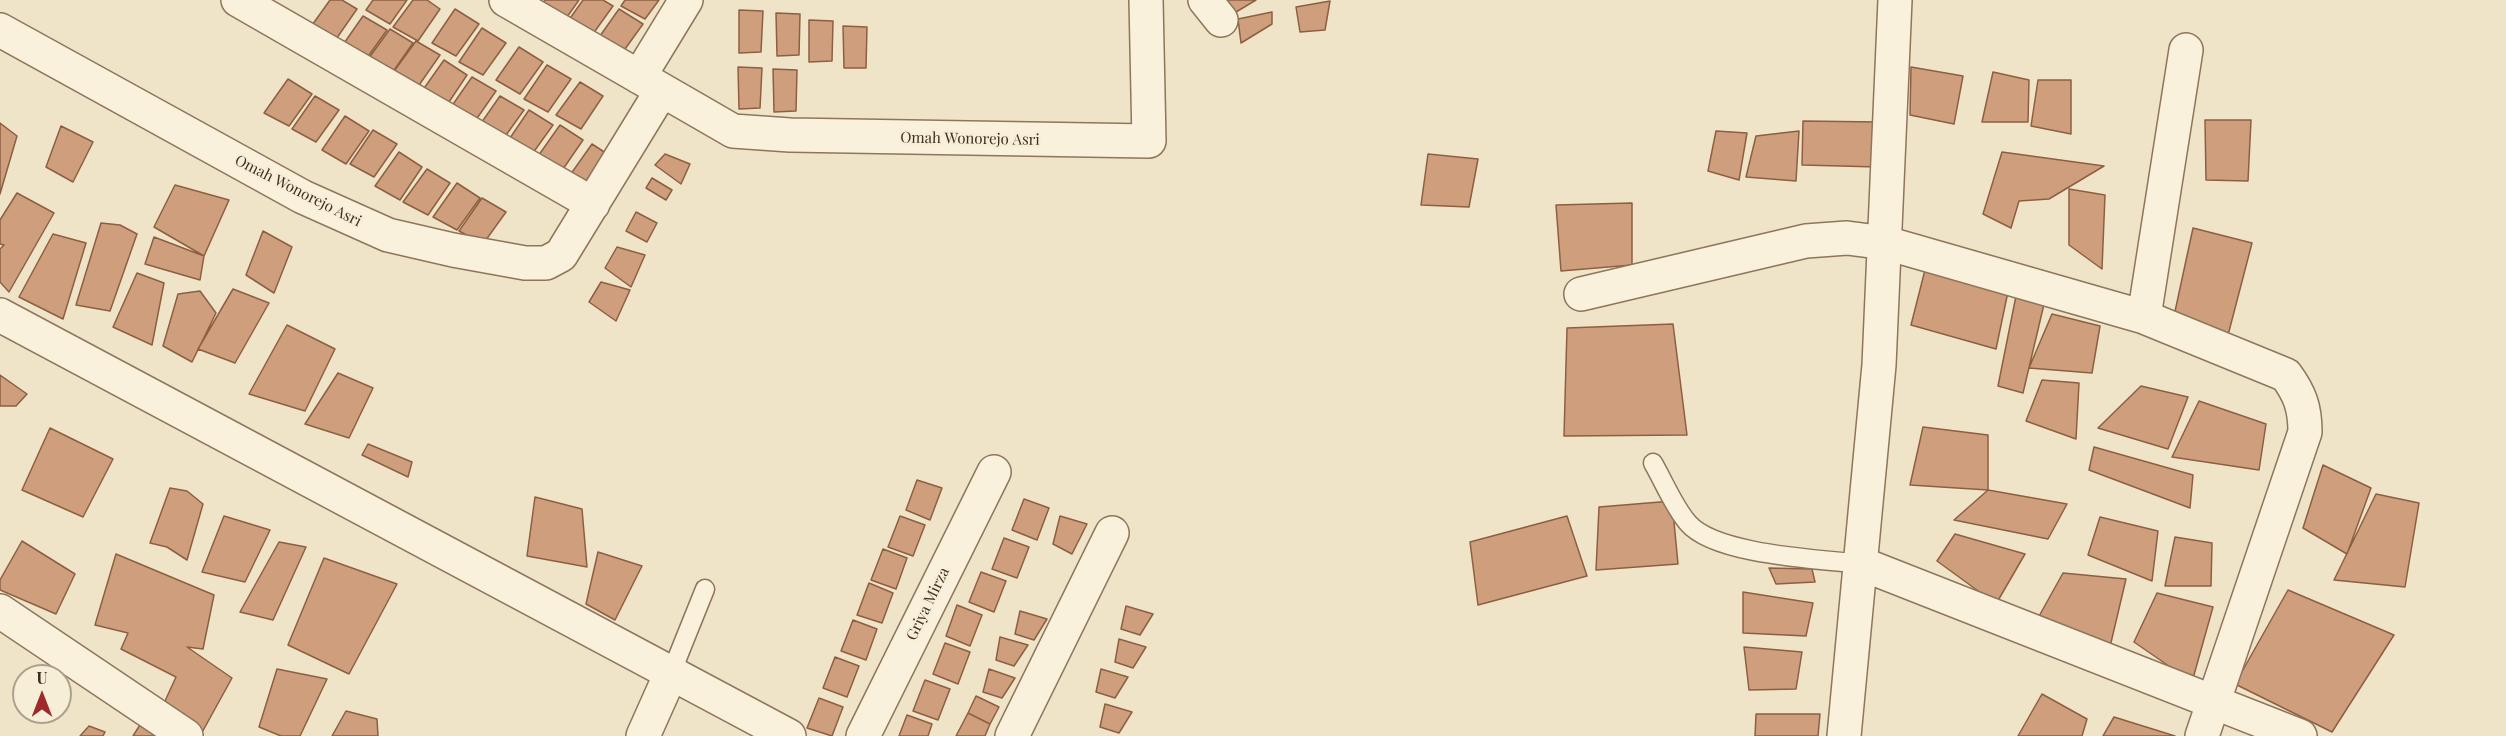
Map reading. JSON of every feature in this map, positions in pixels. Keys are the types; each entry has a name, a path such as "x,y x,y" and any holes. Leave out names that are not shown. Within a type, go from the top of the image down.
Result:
{"street":[{"path":"238,0 593,204"},
{"name":"Omah Wonorejo Asri","path":"506,0 733,131 801,136 1149,141 1146,0"},
{"name":"Omah Wonorejo Asri","path":"0,30 303,197 388,235 525,263 546,263 561,255 593,204 651,83 686,0"},
{"path":"1844,736 1879,365 1895,0"},
{"path":"2144,317 2186,50"},
{"path":"1581,294 1806,241 1847,238 1886,243 2144,317 2286,375 2298,392 2305,411 2305,432 2202,736"},
{"path":"0,315 338,497 672,671 789,736"},
{"name":"Griya Mirza","path":"863,736 994,472"},
{"path":"1012,736 1112,533"},
{"path":"1862,564 2300,736"},
{"path":"0,611 186,736"},
{"path":"643,736 672,671"}],"lane":[{"path":"1653,463 1688,523 1704,537 1740,549 1862,564"},
{"path":"672,671 705,589"}],"building":[{"path":"330,0 342,0 357,9 334,42 310,28"},
{"path":"373,0 407,0 390,24 366,10"},
{"path":"413,0 427,0 440,9 418,41 393,27"},
{"path":"545,0 579,0 562,24 537,10"},
{"path":"583,0 603,0 613,6 590,38 566,24"},
{"path":"625,0 659,0 645,19 621,6"},
{"path":"1223,0 1256,0 1226,18"},
{"path":"1330,1 1325,30 1300,32 1296,7"},
{"path":"455,9 479,24 456,56 432,43"},
{"path":"619,9 643,24 620,56 595,43"},
{"path":"739,10 763,11 761,52 739,53"},
{"path":"1272,12 1272,24 1241,43 1238,19"},
{"path":"776,13 800,14 799,55 777,56"},
{"path":"363,16 387,30 364,62 340,49"},
{"path":"809,20 833,21 832,61 809,62"},
{"path":"843,26 867,27 866,68 844,68"},
{"path":"482,28 506,43 483,75 459,62"},
{"path":"390,29 413,43 390,76 366,62"},
{"path":"416,41 440,55 417,88 392,74"},
{"path":"519,47 543,62 520,94 496,80"},
{"path":"444,60 467,75 445,108 420,94"},
{"path":"547,65 571,79 548,112 524,99"},
{"path":"738,67 762,68 760,108 739,109"},
{"path":"1911,67 1963,76 1954,124 1910,115"},
{"path":"773,69 797,70 796,111 774,112"},
{"path":"1993,72 2029,80 2028,122 1982,122"},
{"path":"472,77 496,91 473,124 449,110"},
{"path":"288,79 312,94 289,126 264,113"},
{"path":"2038,80 2071,80 2071,134 2031,126"},
{"path":"580,82 603,96 581,129 556,115"},
{"path":"315,96 339,110 316,142 292,129"},
{"path":"500,96 524,110 501,142 477,129"},
{"path":"529,110 553,125 530,157 506,144"},
{"path":"345,116 369,131 346,164 322,150"},
{"path":"2205,120 2251,120 2248,181 2206,180"},
{"path":"1803,121 1879,122 1878,167 1802,165"},
{"path":"0,123 17,136 0,194"},
{"path":"560,125 583,140 561,172 536,159"},
{"path":"61,126 93,142 73,182 46,167"},
{"path":"373,130 397,144 374,177 350,164"},
{"path":"1716,131 1747,133 1739,180 1708,171"},
{"path":"1799,131 1796,181 1746,177 1756,136"},
{"path":"592,144 615,159 593,191 568,178"},
{"path":"399,152 422,167 400,200 375,186"},
{"path":"2002,152 2104,166 2049,199 2019,201 2011,228 1983,214"},
{"path":"665,154 690,164 681,184 655,165"},
{"path":"1428,154 1478,159 1469,207 1421,205"},
{"path":"427,169 450,183 428,215 403,202"},
{"path":"652,178 672,190 666,200 646,188"},
{"path":"457,183 480,198 457,230 433,217"},
{"path":"175,185 229,200 204,256 154,227"},
{"path":"2069,189 2105,195 2102,269 2069,245"},
{"path":"17,193 54,213 9,292 0,282 0,249 4,245 0,244 0,220"},
{"path":"482,198 506,212 483,244 459,231"},
{"path":"1632,203 1632,265 1561,271 1556,205"},
{"path":"636,212 657,223 647,242 626,231"},
{"path":"101,223 120,225 137,234 110,311 76,305"},
{"path":"2193,228 2252,243 2227,339 2174,316"},
{"path":"263,231 292,247 274,293 246,275"},
{"path":"53,234 86,243 63,319 19,297"},
{"path":"154,237 204,256 200,280 145,264"},
{"path":"617,247 645,255 631,287 605,268"},
{"path":"1927,262 2009,287 1996,349 1911,325"},
{"path":"137,273 164,283 152,345 113,327"},
{"path":"601,282 630,290 616,321 589,302"},
{"path":"233,289 269,303 235,363 198,349"},
{"path":"200,291 216,313 192,362 163,346 178,294"},
{"path":"2016,296 2045,300 2023,393 1998,386"},
{"path":"2052,314 2100,326 2092,373 2029,368"},
{"path":"1673,324 1687,435 1564,436 1567,328"},
{"path":"287,325 335,349 305,411 249,394"},
{"path":"338,373 373,388 349,438 305,424"},
{"path":"0,375 27,394 16,406 0,406"},
{"path":"2042,380 2079,383 2076,439 2026,421"},
{"path":"2141,386 2188,397 2168,449 2098,428"},
{"path":"2199,401 2266,424 2259,470 2172,457"},
{"path":"1923,427 1988,435 1988,490 1910,485"},
{"path":"50,428 113,459 83,517 22,490"},
{"path":"368,444 412,462 408,477 362,455"},
{"path":"2094,447 2193,475 2190,508 2089,470"},
{"path":"2323,465 2371,488 2347,554 2303,528"},
{"path":"917,480 942,488 930,520 906,510"},
{"path":"170,488 187,491 203,504 187,560 167,547 150,543"},
{"path":"1988,490 2067,504 2048,539 1954,520"},
{"path":"2376,494 2419,503 2405,587 2334,580"},
{"path":"535,497 582,509 587,567 527,556"},
{"path":"1024,499 1049,508 1037,540 1012,530"},
{"path":"1672,501 1678,564 1596,570 1599,507"},
{"path":"224,516 270,530 245,582 202,572"},
{"path":"900,516 925,525 913,556 888,547"},
{"path":"1060,516 1087,524 1072,554 1053,544"},
{"path":"1567,516 1587,576 1478,605 1470,542"},
{"path":"2100,517 2158,531 2152,581 2088,555"},
{"path":"1955,534 2025,554 1996,604 1937,561"},
{"path":"2175,537 2212,543 2211,586 2165,586"},
{"path":"1004,538 1029,547 1017,578 992,569"},
{"path":"22,541 75,574 56,614 0,590 0,580"},
{"path":"279,542 306,547 273,620 240,612"},
{"path":"883,549 907,558 896,589 871,580"},
{"path":"598,552 642,566 615,620 586,604"},
{"path":"116,554 214,595 203,649 187,647 232,678 200,736 165,701 176,677 121,649 128,633 95,625"},
{"path":"324,558 397,584 349,674 288,645"},
{"path":"1769,568 1812,569 1815,582 1776,584"},
{"path":"981,572 1006,581 994,612 969,602"},
{"path":"2063,573 2126,579 2109,651 2038,618"},
{"path":"869,583 893,593 882,623 857,615"},
{"path":"2288,590 2394,635 2332,732 2235,684"},
{"path":"1743,592 1813,603 1806,636 1743,633"},
{"path":"2157,593 2213,607 2192,682 2134,642"},
{"path":"957,605 982,615 970,646 946,636"},
{"path":"1126,606 1153,614 1140,635 1121,629"},
{"path":"1020,611 1047,619 1034,640 1015,634"},
{"path":"853,620 877,629 866,660 841,651"},
{"path":"1000,637 1028,645 1014,666 996,660"},
{"path":"1119,639 1146,647 1133,668 1115,662"},
{"path":"945,643 970,652 958,684 933,674"},
{"path":"1744,647 1802,652 1796,689 1749,690"},
{"path":"835,657 859,666 847,697 823,688"},
{"path":"277,669 327,679 300,736 281,736 259,727"},
{"path":"989,669 1015,678 1002,698 983,692"},
{"path":"1101,669 1128,677 1115,698 1096,692"},
{"path":"925,680 950,689 938,720 913,711"},
{"path":"2042,694 2087,719 2082,736 2018,736"},
{"path":"976,696 999,707 990,724 968,713"},
{"path":"819,698 843,707 832,736 807,728"},
{"path":"1105,704 1132,712 1119,733 1100,727"},
{"path":"346,711 377,719 378,736 332,736"},
{"path":"968,713 990,724 985,736 956,736"},
{"path":"1756,714 1820,714 1818,736 1755,736"},
{"path":"907,715 932,724 928,736 899,736"},
{"path":"145,717 172,736 133,736"},
{"path":"2114,717 2175,736 2103,736"},
{"path":"89,726 105,732 103,736 80,736"}]}
